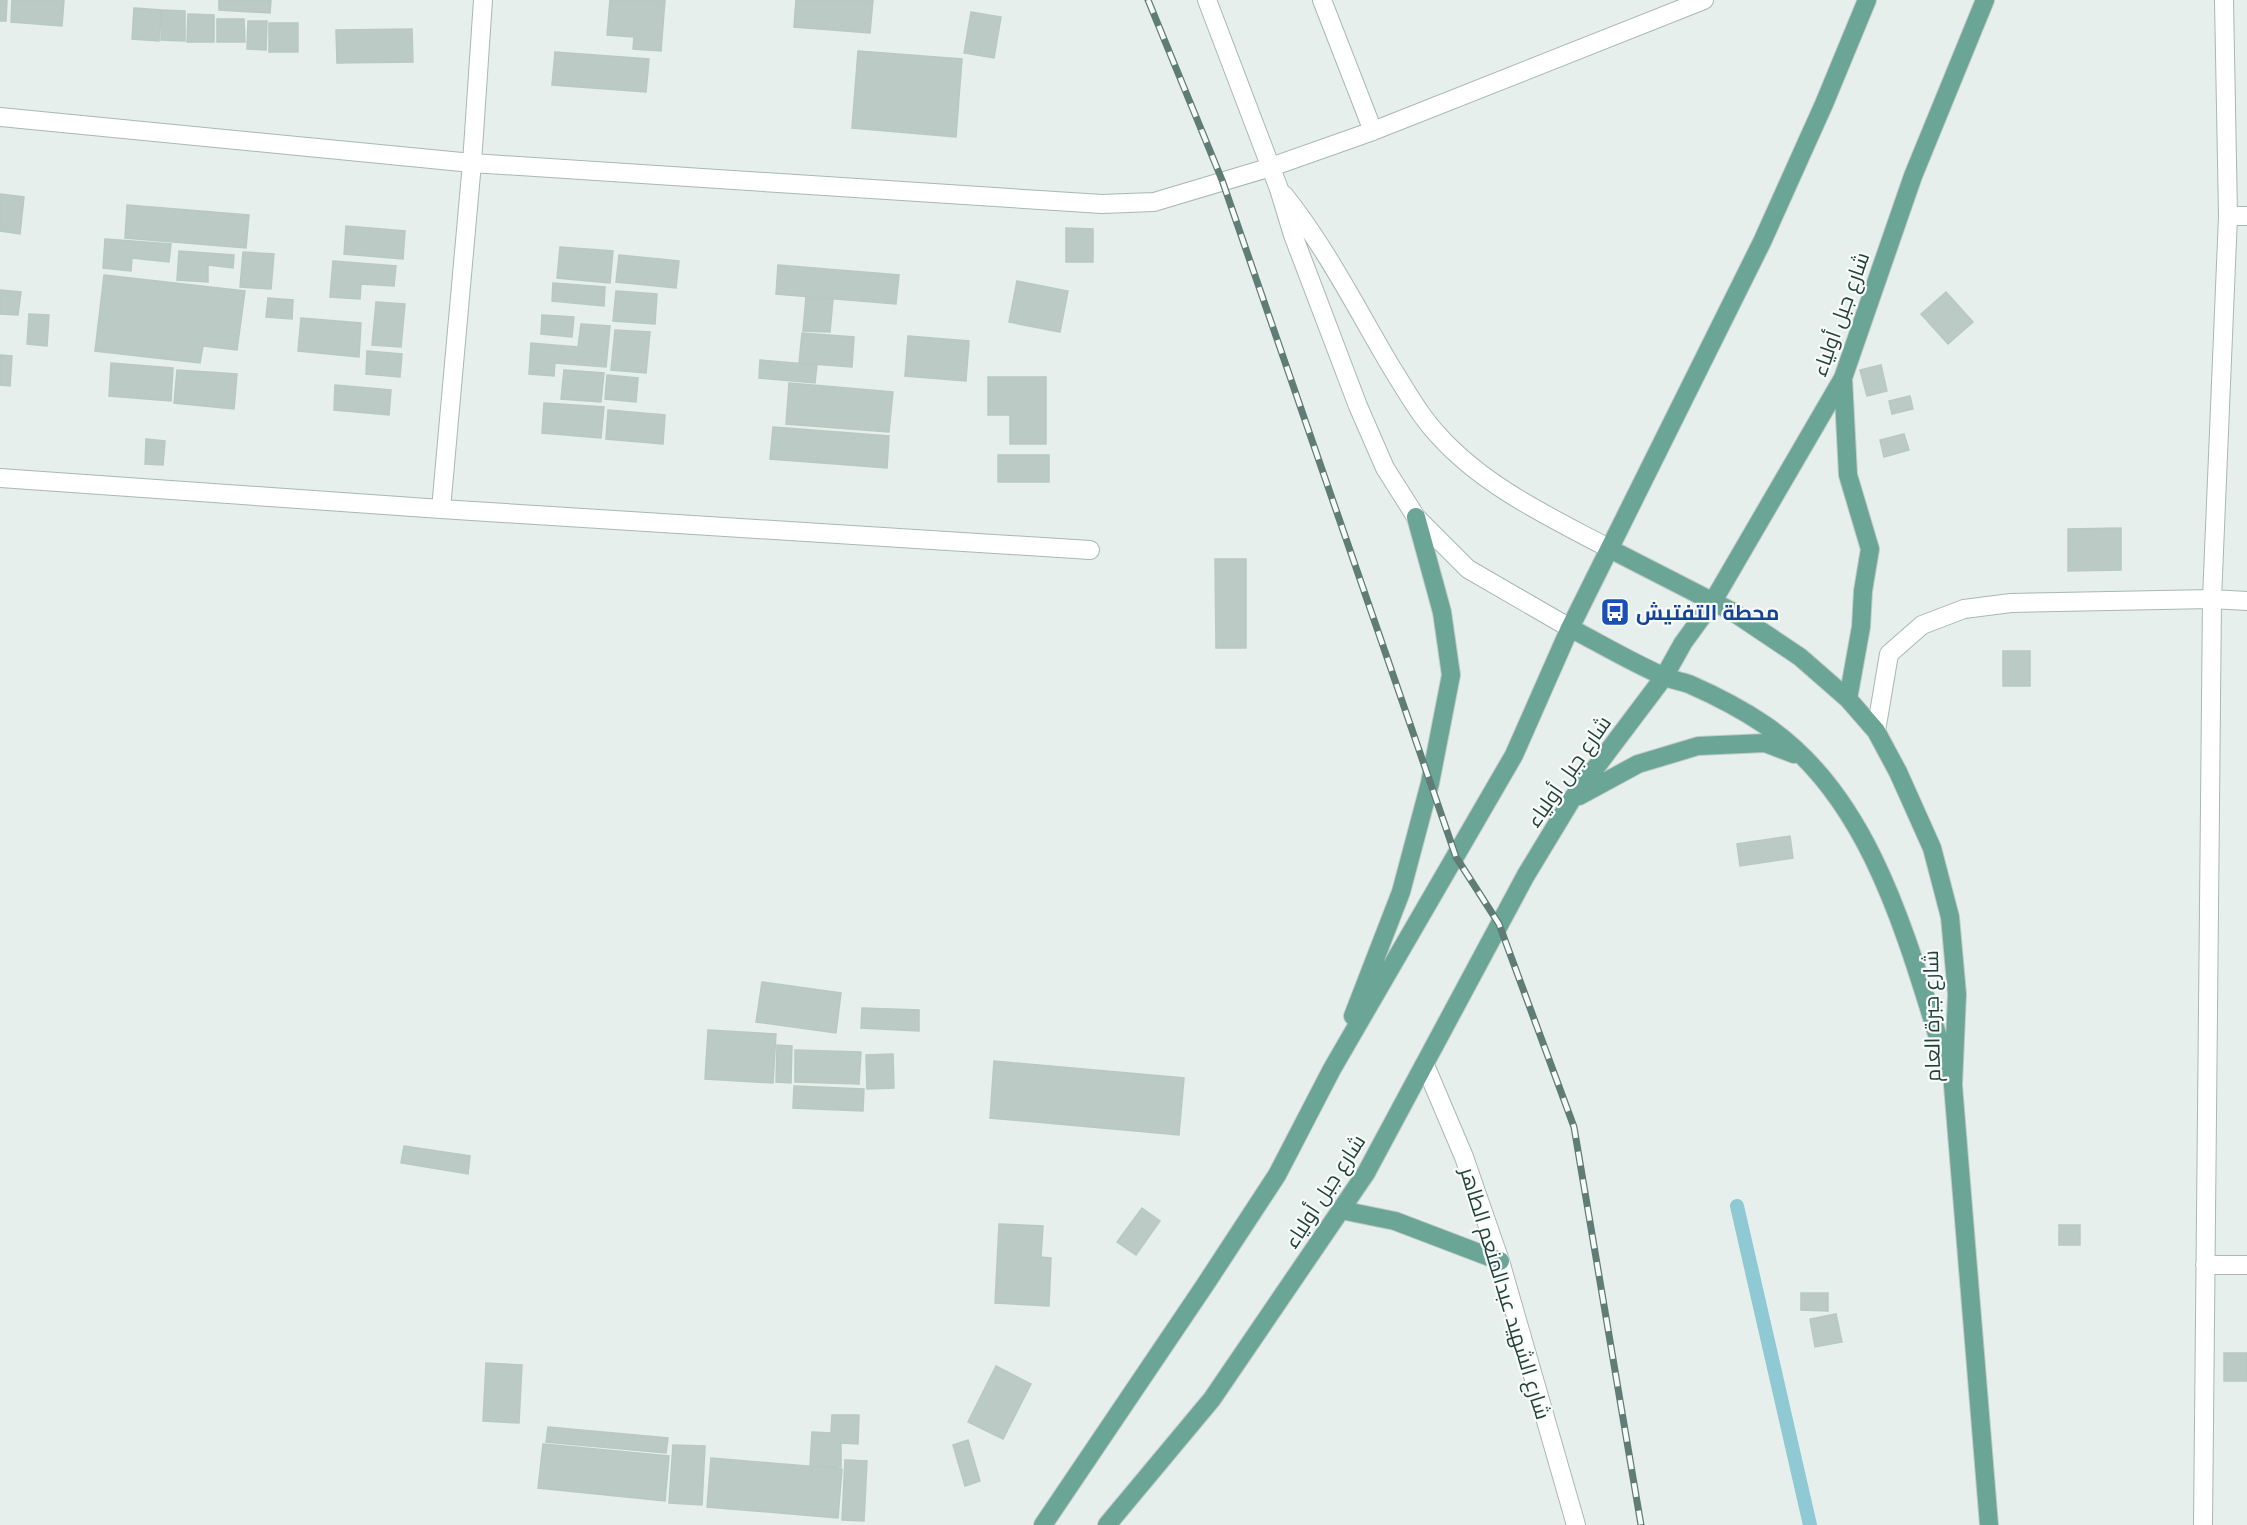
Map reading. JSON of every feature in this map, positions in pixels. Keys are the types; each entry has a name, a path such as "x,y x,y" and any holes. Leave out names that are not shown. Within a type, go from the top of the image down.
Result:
{"main road":[{"path":"1044,1525 1277,1175 1332,1069 1514,755 1570,628 1762,242 1824,104 1867,0"},
{"name":"شارع جبل أولياء","path":"1107,1525 1212,1399 1366,1173 1526,874 1572,800 1665,677 1683,643 1712,603 1843,378 1913,177 1985,0"},
{"path":"1843,378 1848,475 1870,549 1863,591 1861,627 1848,699"},
{"path":"1332,1069 1401,892 1430,783 1451,675 1442,612 1416,518"},
{"name":"شارع جبرة العام","path":"1610,549 1733,612 1800,657 1848,699 1876,731 1899,772 1932,848 1950,917 1957,994 1953,1085 1989,1525"},
{"path":"1570,628 1665,677 1689,684 1766,725 1804,757 1843,805 1878,865 1953,1085"},
{"path":"1572,800 1638,764 1698,746 1765,744 1804,757"},
{"path":"1341,1210 1395,1221 1500,1261"}],"street":[{"path":"441,509 472,164 483,0"},
{"path":"1207,0 1271,166 1293,236 1358,406 1385,468 1416,518 1468,569 1570,628"},
{"path":"1322,0 1372,130"},
{"path":"0,117 472,164 1102,204 1154,202 1271,166 1372,130 1704,0"},
{"path":"2203,1525 2212,599 2228,216 2224,0"},
{"path":"1279,189 1304,221 1405,390 1439,436 1473,467 1520,501 1610,549"},
{"path":"2228,216 2247,216"},
{"path":"0,478 441,509 1090,550"},
{"path":"1876,731 1889,654 1922,625 1964,609 2011,603 2212,599 2247,601"},
{"name":"شارع الشهيد عبدالمنعم الطاهر","path":"1425,1065 1464,1157 1500,1261 1576,1525"},
{"path":"2205,1264 2247,1264"}],"building":[{"path":"0,0 7,0 6,21 0,21"},
{"path":"12,0 64,0 62,26 11,22"},
{"path":"219,0 271,0 270,13 219,10"},
{"path":"610,0 665,0 661,51 633,49 634,37 607,35"},
{"path":"796,0 873,0 870,33 794,27"},
{"path":"134,8 161,10 159,41 132,39"},
{"path":"162,10 185,11 185,41 161,40"},
{"path":"971,12 1001,17 994,58 964,53"},
{"path":"188,14 214,15 214,42 187,42"},
{"path":"217,19 244,19 245,42 217,42"},
{"path":"248,21 267,21 266,50 247,49"},
{"path":"269,23 298,23 298,52 269,52"},
{"path":"412,29 413,62 337,63 336,30"},
{"path":"858,51 962,59 956,137 852,128"},
{"path":"555,52 649,59 646,92 552,85"},
{"path":"0,194 24,197 20,234 0,231"},
{"path":"127,205 249,215 246,248 125,238"},
{"path":"346,226 405,231 403,259 344,254"},
{"path":"1066,228 1093,229 1093,262 1066,262"},
{"path":"105,239 171,244 169,262 132,258 131,271 103,268"},
{"path":"560,247 613,251 610,283 557,278"},
{"path":"179,251 234,255 233,268 208,265 208,282 177,280"},
{"path":"243,252 274,254 271,289 240,287"},
{"path":"619,255 679,261 676,288 616,282"},
{"path":"333,261 396,266 394,286 361,284 360,299 330,297"},
{"path":"778,265 899,275 896,304 776,294"},
{"path":"104,275 245,291 237,350 203,346 200,363 95,351"},
{"path":"1017,281 1068,291 1060,332 1009,322"},
{"path":"553,283 605,287 604,306 552,301"},
{"path":"0,290 21,292 18,315 0,314"},
{"path":"616,291 657,294 655,324 613,321"},
{"path":"1946,292 1973,322 1948,344 1921,314"},
{"path":"806,297 833,299 830,332 803,331"},
{"path":"268,298 293,300 292,319 266,317"},
{"path":"376,302 405,304 401,347 372,345"},
{"path":"29,314 49,315 47,346 27,344"},
{"path":"542,315 574,317 572,337 541,334"},
{"path":"301,318 361,323 359,357 298,351"},
{"path":"581,324 610,326 606,367 555,363 554,376 529,374 531,343 578,347"},
{"path":"615,330 650,332 646,373 611,370"},
{"path":"802,333 854,337 852,367 799,363"},
{"path":"908,336 969,341 966,381 905,376"},
{"path":"367,351 402,354 400,377 366,374"},
{"path":"0,355 12,356 10,386 0,385"},
{"path":"760,360 817,365 815,383 759,378"},
{"path":"111,363 173,368 171,401 109,396"},
{"path":"1881,365 1887,391 1867,396 1860,370"},
{"path":"177,370 237,374 234,409 174,403"},
{"path":"564,370 604,373 601,402 561,399"},
{"path":"607,375 638,378 636,402 605,399"},
{"path":"988,377 1046,377 1046,444 1010,444 1010,415 988,415"},
{"path":"789,383 893,392 889,432 786,424"},
{"path":"335,385 391,390 389,415 334,410"},
{"path":"1910,396 1913,409 1892,414 1889,401"},
{"path":"544,403 604,407 601,438 542,433"},
{"path":"608,410 665,415 663,444 606,439"},
{"path":"773,427 889,436 887,468 770,459"},
{"path":"1904,434 1909,450 1884,457 1880,440"},
{"path":"146,439 165,441 163,465 145,464"},
{"path":"998,455 1049,455 1049,482 998,482"},
{"path":"2121,528 2121,570 2068,571 2068,529"},
{"path":"1215,559 1246,559 1246,648 1216,648"},
{"path":"2003,651 2030,651 2030,686 2003,686"},
{"path":"1790,836 1793,858 1740,866 1737,844"},
{"path":"762,982 841,993 836,1033 756,1022"},
{"path":"862,1008 919,1010 919,1031 861,1028"},
{"path":"708,1030 776,1034 773,1083 705,1079"},
{"path":"777,1045 792,1046 791,1083 776,1082"},
{"path":"795,1050 861,1052 859,1084 795,1082"},
{"path":"893,1054 894,1088 867,1089 866,1055"},
{"path":"994,1061 1184,1078 1179,1135 990,1118"},
{"path":"794,1086 864,1089 863,1111 793,1108"},
{"path":"404,1146 470,1156 468,1174 401,1163"},
{"path":"1142,1208 1160,1221 1136,1255 1117,1242"},
{"path":"999,1224 1043,1226 1041,1257 1051,1258 1049,1306 995,1303"},
{"path":"2059,1225 2080,1225 2080,1245 2059,1245"},
{"path":"1801,1293 1828,1293 1828,1311 1801,1310"},
{"path":"1836,1314 1842,1342 1815,1347 1810,1319"},
{"path":"2224,1353 2247,1353 2247,1381 2224,1381"},
{"path":"486,1363 522,1365 519,1423 483,1421"},
{"path":"996,1366 1031,1384 1003,1439 968,1422"},
{"path":"832,1415 859,1415 858,1444 841,1443 841,1467 810,1466 812,1432 831,1433"},
{"path":"548,1427 668,1438 666,1453 546,1442"},
{"path":"968,1440 980,1481 965,1486 953,1445"},
{"path":"543,1444 669,1456 665,1501 538,1488"},
{"path":"673,1445 705,1446 702,1505 669,1503"},
{"path":"711,1458 842,1469 838,1518 707,1507"},
{"path":"845,1460 867,1461 864,1521 842,1520"}],"waterway":[{"path":"1737,1206 1810,1525"}],"railway":[{"path":"1148,0 1222,180 1456,857 1499,924 1574,1127 1641,1525"}],"place":[{"name":"محطة التفتيش","path":"1615,612"}]}
